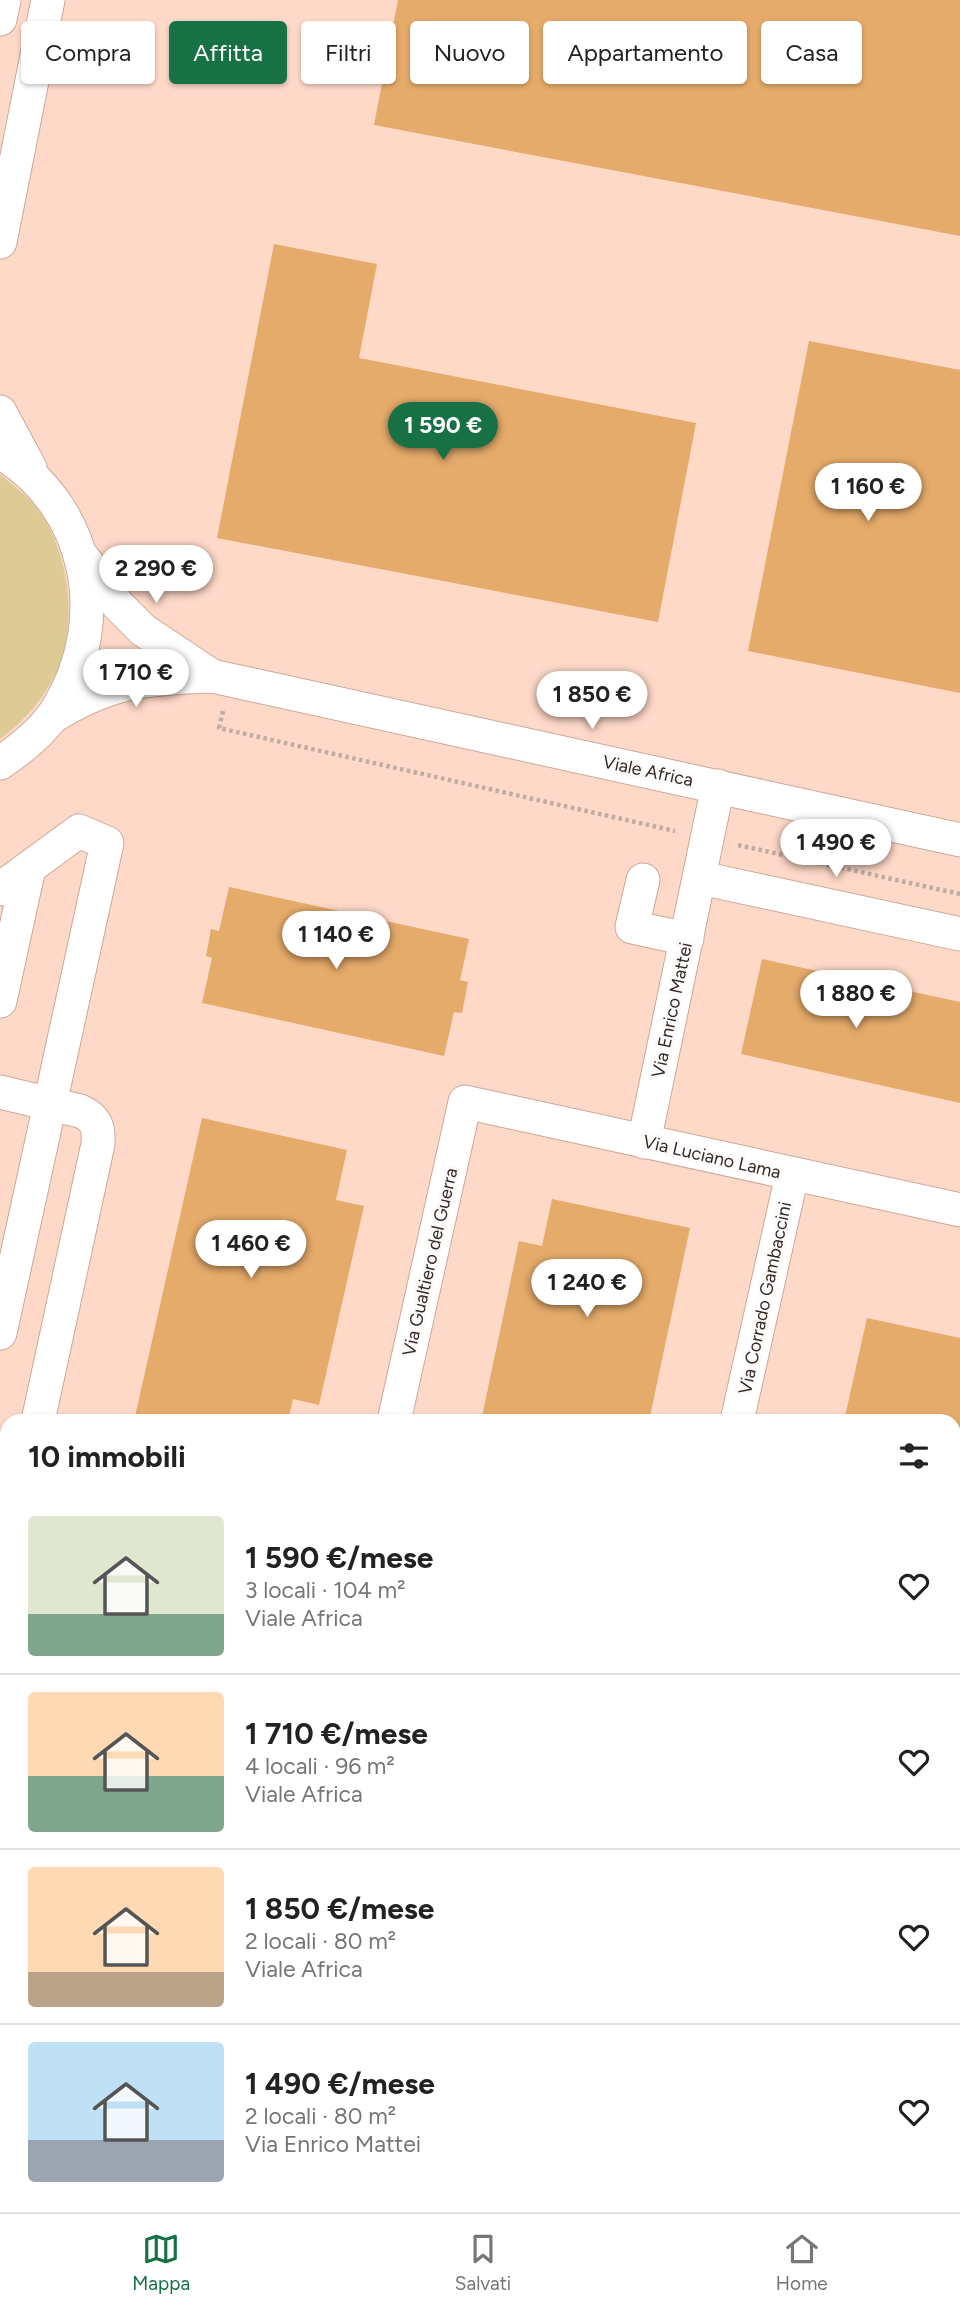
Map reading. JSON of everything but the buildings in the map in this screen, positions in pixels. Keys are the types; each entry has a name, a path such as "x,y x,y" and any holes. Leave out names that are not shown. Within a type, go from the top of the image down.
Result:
{"street":[{"path":"0,19 4,0"},
{"path":"0,242 48,0"},
{"path":"0,412 38,482"},
{"name":"Viale Africa","path":"0,452 38,482 71,529 80,553 88,596 85,643 77,671 52,717 22,748 0,763"},
{"name":"Viale Africa","path":"80,553 118,605 143,630 220,678"},
{"name":"Viale Africa","path":"52,717 102,690 140,680 220,678 960,841"},
{"name":"Via Enrico Mattei","path":"644,1142 718,786"},
{"path":"0,889 79,831 107,843 0,1334"},
{"path":"0,1001 29,868"},
{"path":"701,878 960,934"},
{"path":"643,880 632,927 687,939"},
{"path":"0,1092 91,1116 98,1127 98,1144 40,1414"},
{"name":"Via Luciano Lama","path":"465,1102 960,1210"},
{"name":"Via Gualtiero del Guerra","path":"396,1414 465,1102"},
{"name":"Via Corrado Gambaccini","path":"739,1414 792,1175"}],"path":[{"path":"220,678 219,728 960,894"}],"shaded area":[{"path":"0,0 960,0 960,1414 0,1414"},
{"path":"0,474 29,499 54,539 63,563 68,614 60,663 50,684 28,714 0,739"}]}
